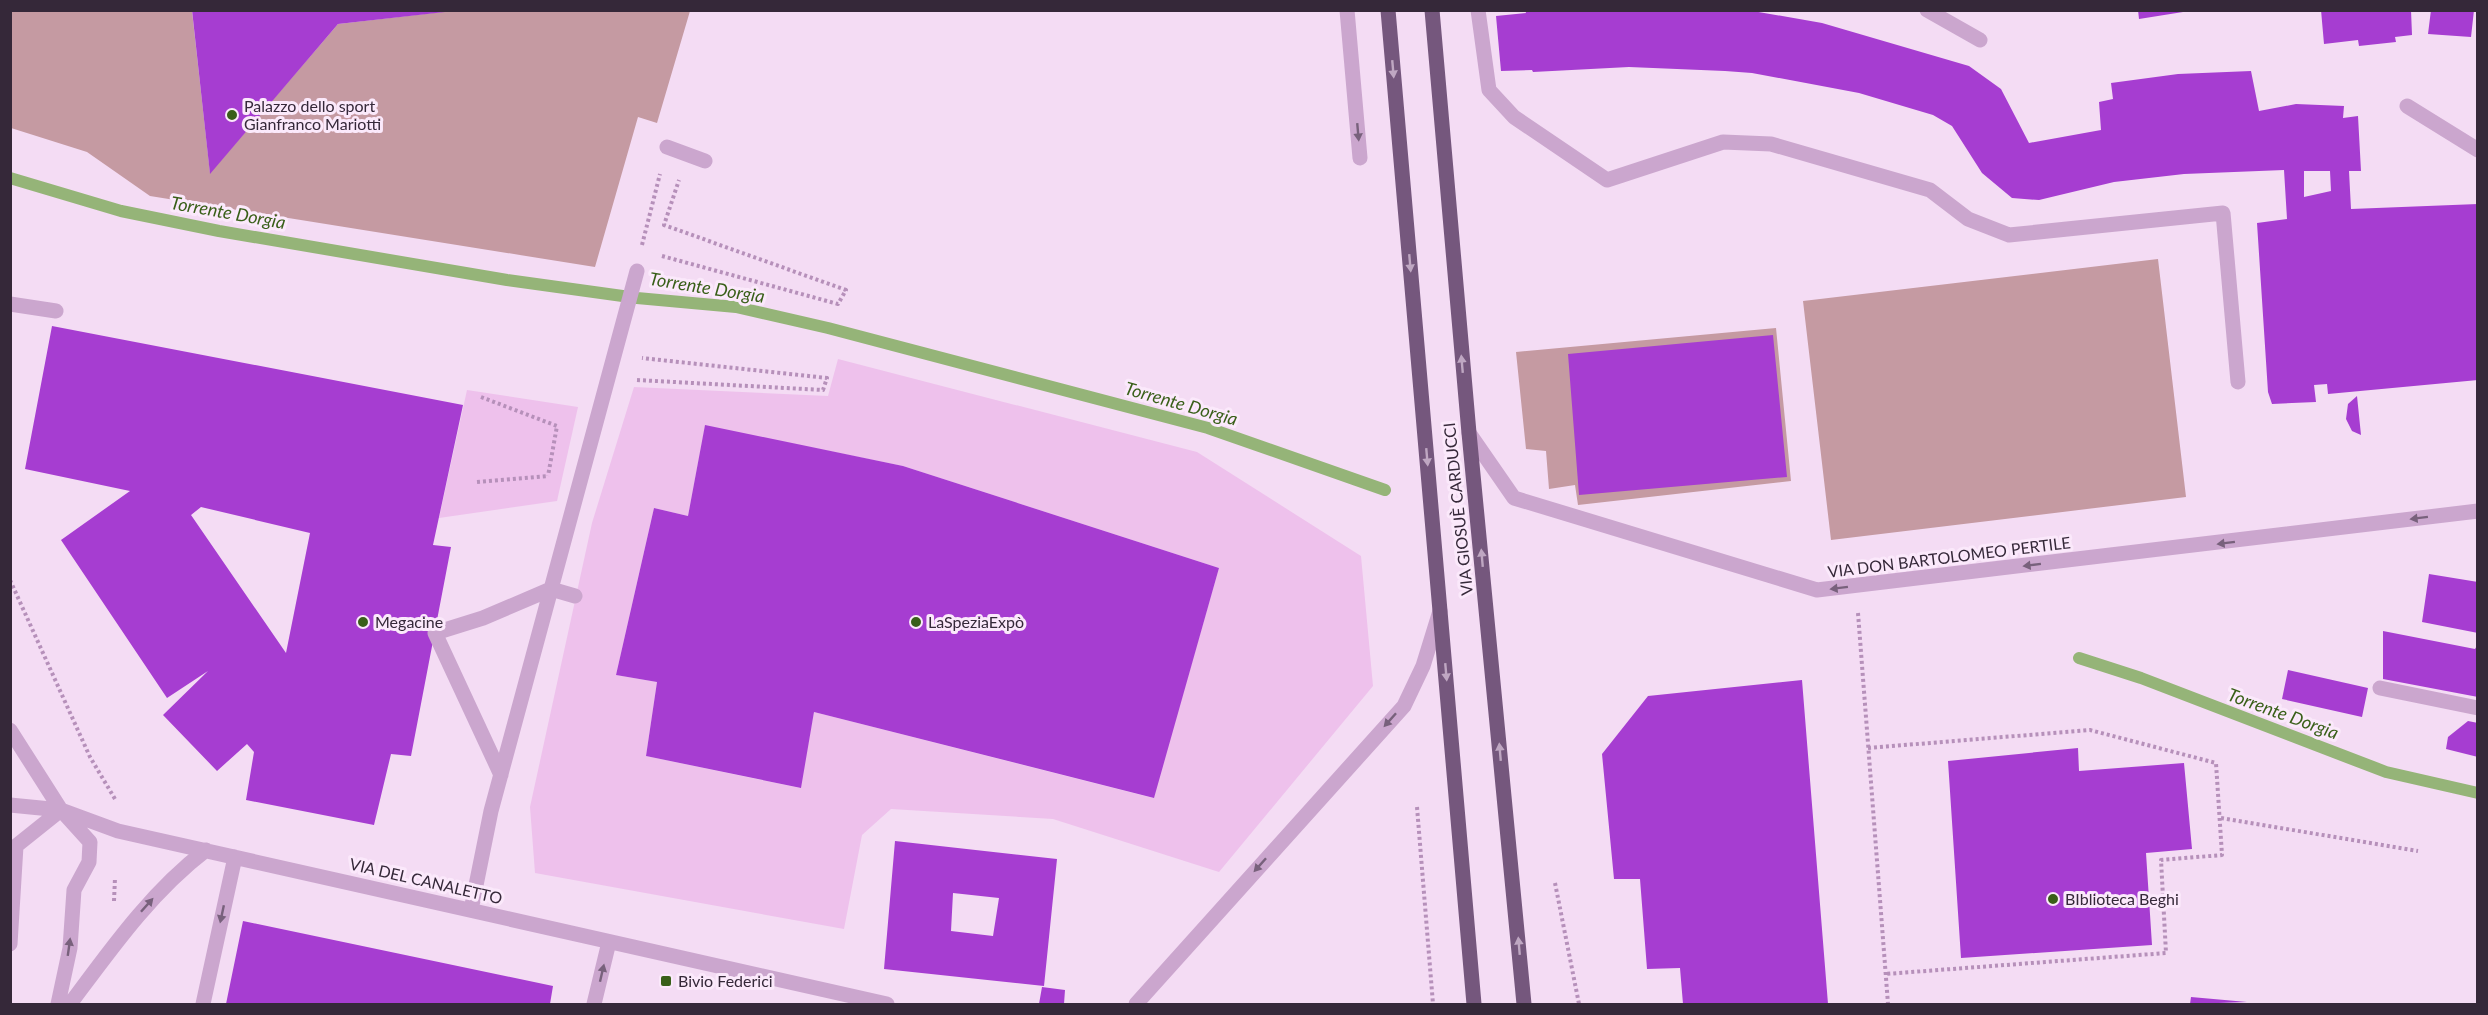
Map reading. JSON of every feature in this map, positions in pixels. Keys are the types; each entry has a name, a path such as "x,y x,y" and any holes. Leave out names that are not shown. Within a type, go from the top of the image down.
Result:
{"main road":[{"name":"VIA GIOSUÈ CARDUCCI","path":"1388,10 1474,1005"},
{"name":"VIA GIOSUÈ CARDUCCI","path":"1432,10 1468,433 1524,1005"}],"street":[{"path":"1347,10 1360,158"},
{"path":"1478,10 1489,90 1514,117 1607,180 1723,142 1771,144 1930,190 1968,219 2009,235 2223,213 2238,382"},
{"path":"1927,10 1980,40"},
{"path":"2407,106 2478,150"},
{"path":"666,147 705,160"},
{"path":"471,910 501,775 622,318 637,271"},
{"path":"10,304 56,311"},
{"name":"VIA DON BARTOLOMEO PERTILE","path":"1468,433 1514,498 1817,591 2478,511"},
{"path":"501,775 435,633 483,618 551,589 575,596"},
{"path":"1136,1005 1404,706 1424,666 1440,611"},
{"path":"2380,688 2478,708"},
{"path":"10,730 62,810 90,842 89,862 74,890 70,948 58,1005"},
{"name":"VIA DEL CANALETTO","path":"10,805 62,810 118,831 886,1005"},
{"path":"10,944 16,846 62,810"},
{"path":"70,1005 144,909 178,871 206,850"},
{"path":"203,1005 235,857"},
{"path":"594,1005 609,942"}],"path":[{"path":"640,251 666,147"},
{"path":"653,254 838,304 846,290 664,225 679,179"},
{"path":"614,354 826,378 823,390 630,380"},
{"path":"481,397 557,426 548,476"},
{"path":"477,482 582,474"},
{"path":"1858,613 1888,1005"},
{"path":"1868,748 2090,730 2216,763 2221,818 2222,855 2161,860 2166,953 1885,974"},
{"path":"1417,807 1433,1005"},
{"path":"2221,818 2418,851"},
{"path":"1555,883 1579,1005"}],"shaded area":[{"path":"459,10 690,11 657,123 638,117 595,267 150,196 87,152 11,128 11,11 192,11 210,173 338,24"},
{"path":"2158,259 2186,497 1831,540 1803,301"},
{"path":"1776,328 1791,481 1578,505 1575,485 1549,489 1546,451 1526,449 1516,352"},
{"path":"838,359 1197,452 1361,556 1373,686 1219,872 1053,819 891,809 862,835 844,929 535,873 530,807 592,523 634,387 828,396","holes":["705,426 903,466 1219,568 1153,798 814,712 800,788 646,756 657,682 616,675 654,508 688,516"]},
{"path":"467,390 578,407 557,501 439,518"}],"building":[{"name":"Palazzo dello sport Gianfranco Mariotti","path":"192,10 445,10 445,12 338,24 210,174"},
{"path":"1525,10 1747,10 1822,23 1969,66 2001,89 2029,143 2101,130 2099,102 2113,99 2111,83 2178,74 2251,71 2259,111 2296,104 2344,106 2343,118 2358,116 2361,171 2349,171 2351,209 2478,204 2478,380 2328,394 2327,384 2314,385 2316,402 2272,404 2268,392 2257,223 2287,219 2284,170 2184,174 2114,182 2039,200 2012,198 1982,173 1952,126 1933,115 1859,93 1752,73 1725,71 1629,67 1533,72 1532,70 1501,71 1496,16 1526,13","holes":["2304,171 2330,171 2331,191 2304,197"]},
{"path":"2138,10 2182,10 2183,12 2139,19"},
{"path":"2321,10 2411,10 2412,35 2395,37 2396,42 2359,46 2358,40 2324,44"},
{"path":"2431,10 2474,10 2471,37 2428,34"},
{"path":"52,326 463,405 433,545 451,547 411,756 391,754 374,825 246,800 254,752 247,744 217,771 163,715 208,671 167,698 61,540 130,491 25,469","holes":["201,507 310,533 286,653 191,515"]},
{"path":"1773,335 1787,477 1579,495 1568,354"},
{"path":"2357,396 2361,435 2352,431 2346,419 2348,404"},
{"name":"LaSpeziaExpò","path":"705,425 903,466 1219,568 1154,798 814,712 801,788 646,756 657,682 616,675 654,508 688,516"},
{"path":"2429,574 2478,582 2478,633 2422,622"},
{"path":"2383,631 2475,649 2478,644 2478,697 2383,679"},
{"path":"2288,670 2368,688 2362,717 2282,699"},
{"path":"1802,680 1828,1004 1683,1004 1680,968 1647,969 1640,879 1614,879 1602,754 1648,696"},
{"path":"2468,721 2478,723 2478,757 2446,749 2448,737"},
{"name":"BIblioteca Beghi","path":"2078,748 2079,771 2184,763 2192,849 2146,853 2152,945 1961,958 1948,761"},
{"path":"895,841 1057,859 1044,986 884,969","holes":["953,893 999,898 993,936 951,931"]},
{"path":"243,921 553,986 550,1004 226,1004"},
{"path":"1042,987 1065,990 1064,1004 1039,1004"},
{"path":"2191,997 2247,1002 2190,1004"}],"waterway":[{"name":"Torrente Dorgia","path":"10,178 121,211 219,231 507,280 637,298 736,307 828,328 1208,428 1385,490"},
{"name":"Torrente Dorgia","path":"2079,658 2141,678 2386,772 2478,793"}],"place":[{"name":"Palazzo dello sport Gianfranco Mariotti","path":"232,115"},
{"name":"Megacine","path":"363,622"},
{"name":"LaSpeziaExpò","path":"916,622"},
{"name":"BIblioteca Beghi","path":"2053,899"},
{"name":"Bivio Federici","path":"666,981"}]}
